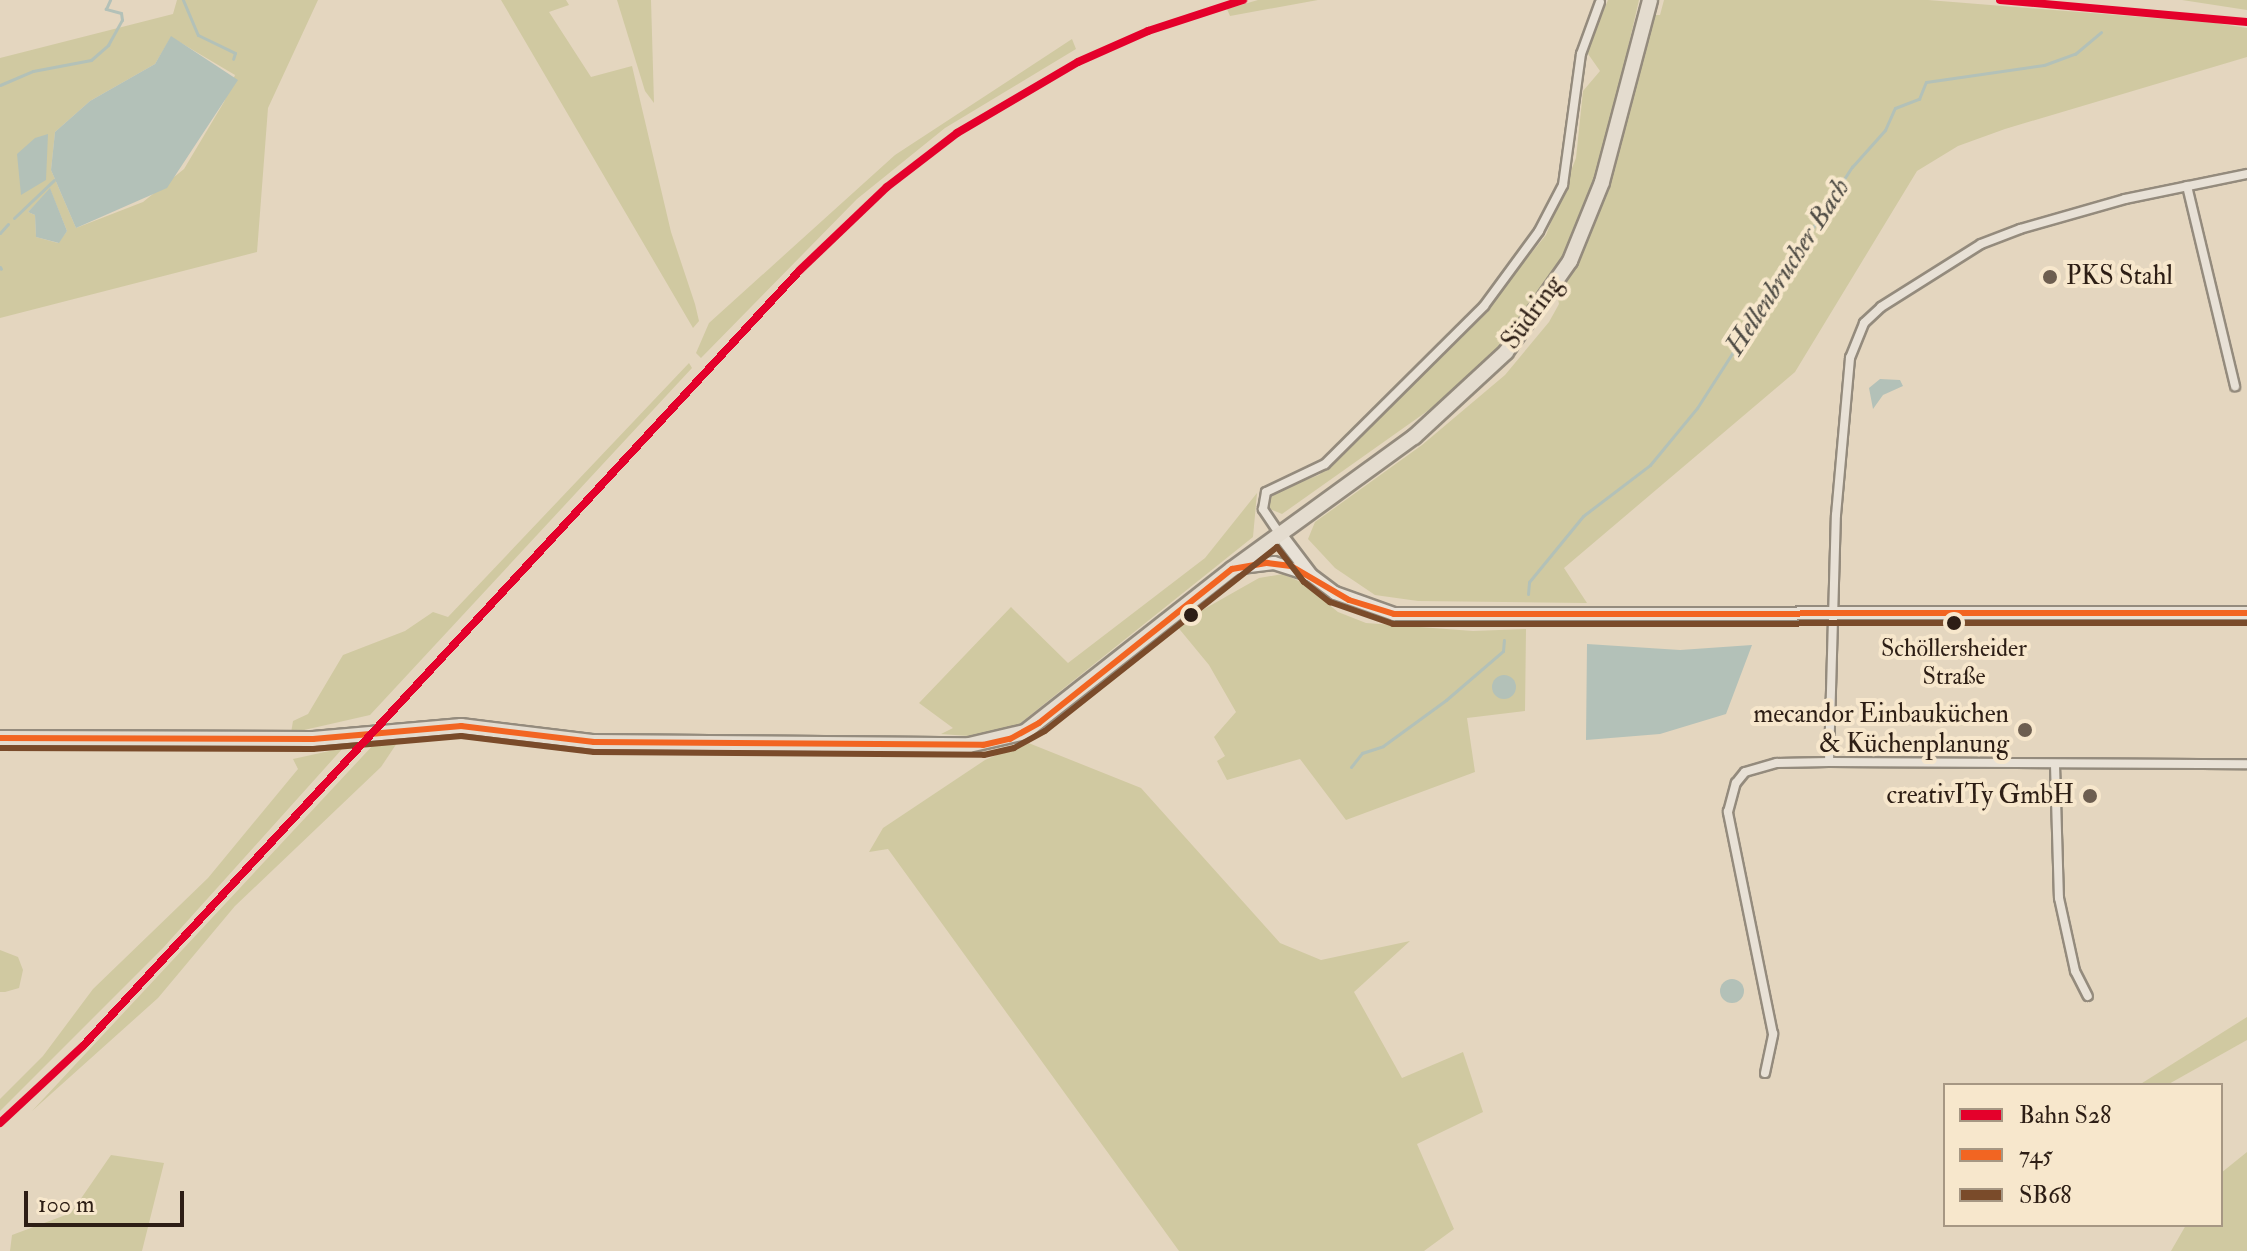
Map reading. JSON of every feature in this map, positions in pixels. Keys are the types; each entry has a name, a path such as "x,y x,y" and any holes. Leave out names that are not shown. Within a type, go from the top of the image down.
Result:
{"main road":[{"name":"Südring","path":"0,738 334,738 411,728 495,728 594,742 994,743 1039,723 1279,533 1414,437 1487,372 1534,317 1570,261 1602,182 1649,2"}],"street":[{"path":"1311,575 1263,509 1266,492 1325,464 1452,339 1512,271 1556,202 1568,164 1581,54 1600,2"},
{"path":"1829,762 1831,614 1850,358 1864,323 1881,307 1981,244 2073,214 2247,174"},
{"path":"2187,186 2235,386"},
{"path":"1232,569 1274,563 1311,575 1349,600 1394,614 2247,613"},
{"path":"1765,1073 1773,1034 1735,852 1730,799 1736,783 1754,769 1829,762 2247,764"},
{"path":"2055,765 2059,898 2075,971 2088,996"}],"shaded area":[{"path":"177,0 318,0 268,108 257,252 0,318 0,58 173,14","holes":["171,37 235,75 224,102 184,169 143,202 76,228 51,170 55,132 90,101 155,64","50,189 67,231 58,243 36,237 35,215 28,212"]},
{"path":"501,0 566,0 569,5 549,12 591,77 632,66 671,232 699,321 693,328"},
{"path":"617,0 651,0 654,103 645,91"},
{"path":"1258,0 1318,0 1230,16 1227,9"},
{"path":"1608,0 1639,0 1600,169 1568,247 1529,313 1467,383 1282,514 1270,509 1269,500 1277,491 1319,475 1469,330 1546,235 1576,158 1583,91 1600,71 1586,51"},
{"path":"1664,0 1928,0 2215,23 2247,28 2247,57 2005,129 1958,146 1917,171 1795,372 1564,568 1587,603 1418,601 1375,595 1335,568 1308,539 1315,522 1422,445 1505,375 1549,322 1559,304 1557,294 1601,209 1653,15 1660,15"},
{"path":"2182,0 2247,0 2247,10"},
{"path":"171,36 238,80 167,188 76,228 51,170 55,132 90,101 155,64"},
{"path":"1072,39 1076,49 945,128 857,199 701,358 696,353 709,323 895,155"},
{"path":"48,134 46,180 21,195 17,154 35,138"},
{"path":"50,188 67,231 59,243 36,237 35,215 28,212"},
{"path":"689,363 692,368 370,715 291,733 293,721 308,714 343,655 405,631 433,612 448,617"},
{"path":"1880,379 1900,380 1903,386 1883,395 1873,409 1869,388"},
{"path":"1257,493 1253,537 1013,729 983,737 941,734 953,728 919,703 1011,607 1068,663 1205,558"},
{"path":"1283,574 1301,582 1338,612 1366,623 1473,631 1526,629 1525,711 1467,718 1475,772 1346,820 1300,759 1227,780 1217,761 1225,756 1214,737 1236,712 1209,665 1176,625 1259,578"},
{"path":"1587,644 1680,650 1752,645 1726,714 1660,734 1586,740"},
{"path":"1504,675 1512,679 1516,687 1512,695 1504,699 1496,695 1492,687 1496,679"},
{"path":"1026,742 1141,788 1280,943 1321,960 1410,941 1354,992 1402,1078 1463,1052 1483,1112 1417,1144 1454,1229 1424,1251 1179,1251 888,849 869,852 883,828 985,760"},
{"path":"375,743 397,743 381,767 235,906 158,998 32,1111"},
{"path":"343,748 163,948 0,1111 0,1099 43,1056 93,989 208,878 298,769 293,759"},
{"path":"0,950 18,957 23,970 19,988 0,992"},
{"path":"1732,979 1743,986 1744,991 1737,1002 1732,1003 1721,996 1720,991 1727,980"},
{"path":"2247,1017 2247,1040 2171,1083 2142,1083"},
{"path":"2247,1152 2247,1251 2171,1251 2185,1227 2223,1227 2223,1171"},
{"path":"111,1155 164,1163 142,1251 10,1251 12,1235 71,1213"}],"waterway":[{"path":"0,85 33,71 91,60 108,45 122,20 121,13 106,9 110,0"},
{"path":"183,0 198,35 235,53 233,59"},
{"name":"Hellenbrucher Bach","path":"1528,594 1529,582 1583,516 1650,465 1697,408 1852,167 1885,130 1895,108 1919,99 1926,82 2044,65 2075,54 2101,32"},
{"path":"14,218 54,180"},
{"path":"0,233 8,224"},
{"name":"Hellenbrucher Bach","path":"1351,767 1362,753 1383,746 1446,700 1503,651 1504,640"}],"rail line":[{"name":"S28","path":"0,1123 83,1046 800,270 887,187 957,133 1078,62 1148,31 1243,0"},
{"name":"S28","path":"2000,0 2247,22"}],"transit line":[{"name":"SB68","path":"0,748 313,749 461,736 594,752 984,755 1014,748 1045,731 1277,547 1304,582 1330,602 1393,624 2247,623"},
{"name":"745","path":"0,738 313,739 461,726 594,742 983,745 1010,739 1039,723 1232,569 1267,563 1291,566 1349,600 1394,614 2247,613"}],"place":[{"name":"PKS Stahl","path":"2050,277"},
{"name":"Schöllersheider Straße","path":"1954,623"},
{"name":"mecandor Einbauküchen & Küchenplanung","path":"2025,730"},
{"name":"creativITy GmbH","path":"2090,796"}]}
